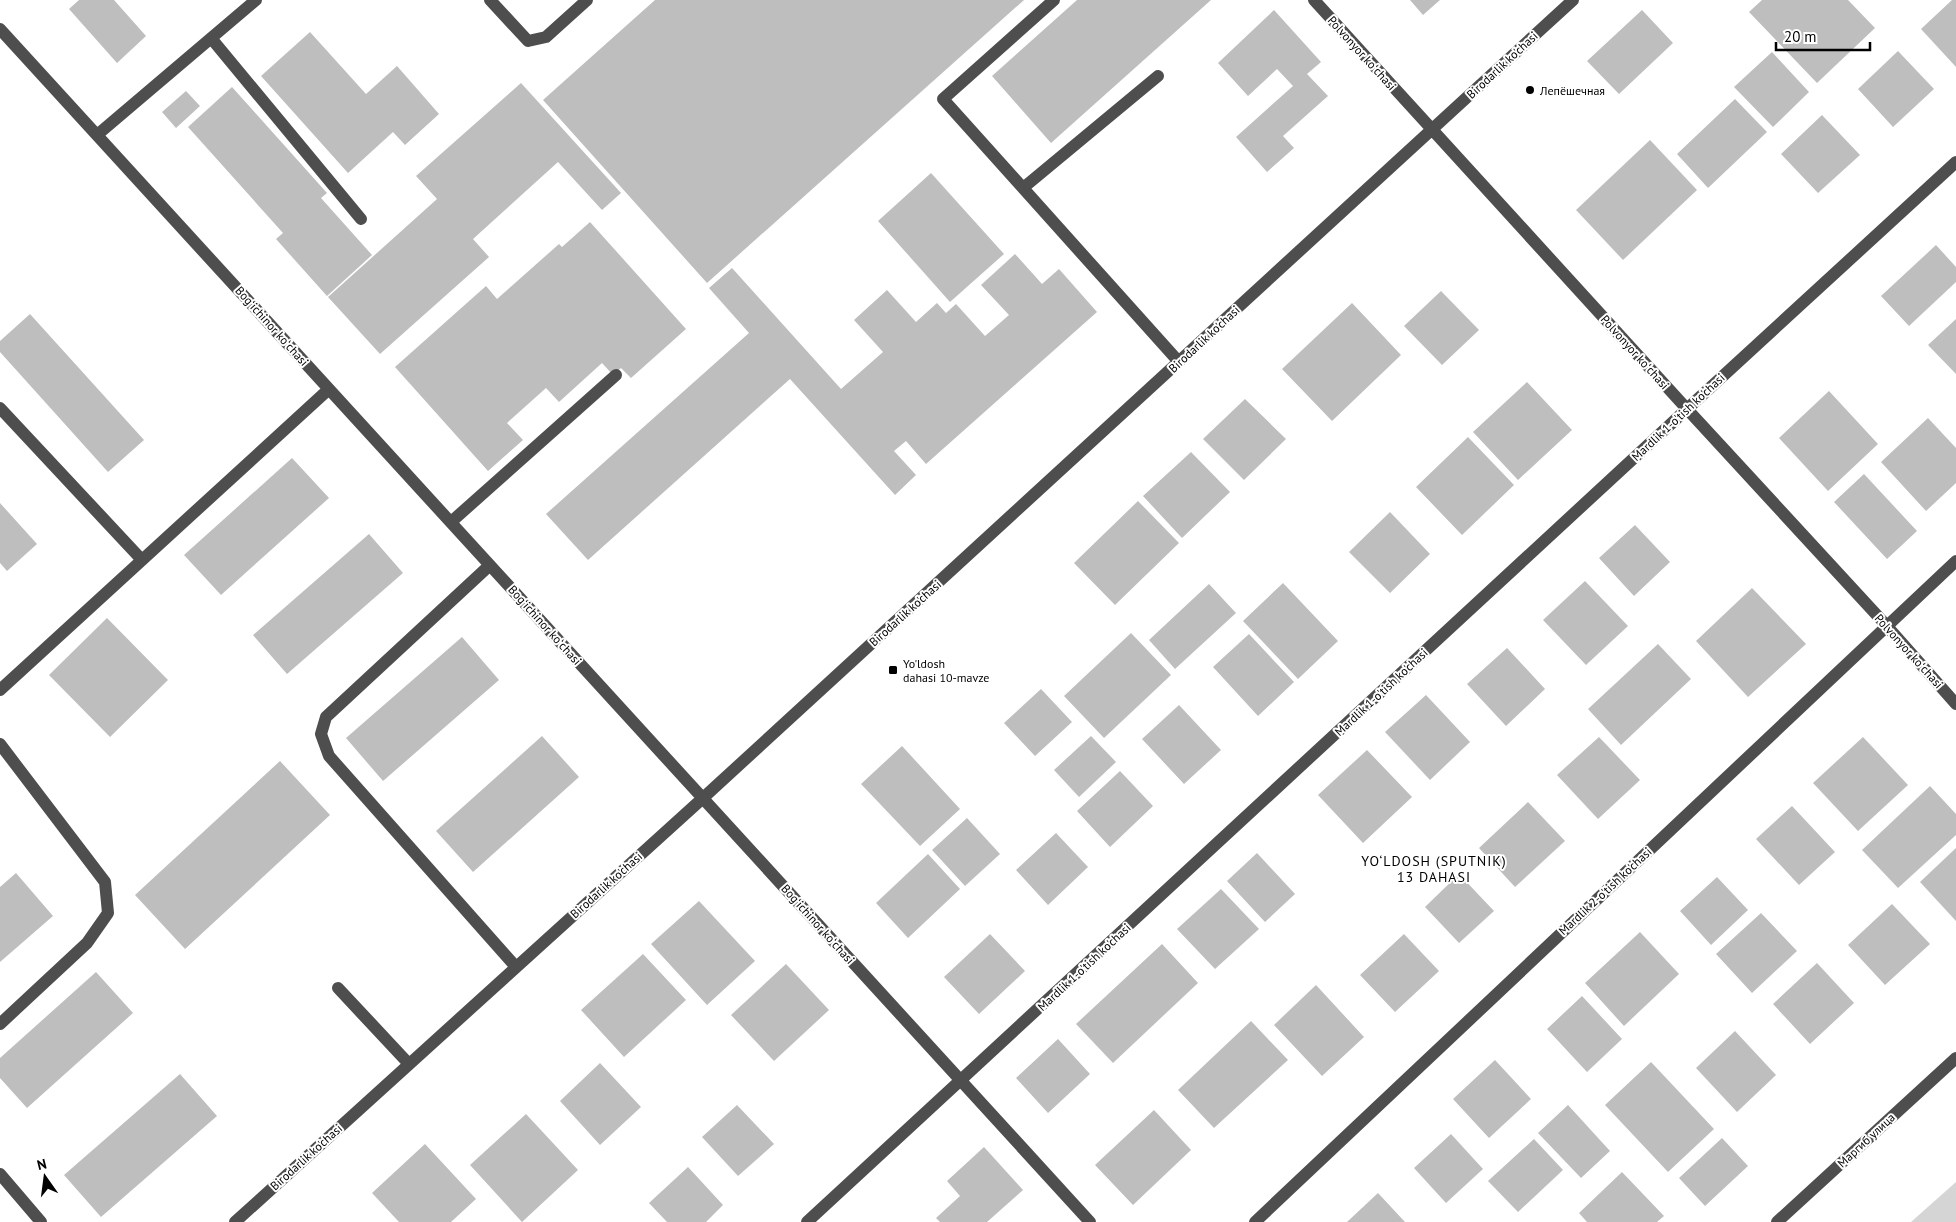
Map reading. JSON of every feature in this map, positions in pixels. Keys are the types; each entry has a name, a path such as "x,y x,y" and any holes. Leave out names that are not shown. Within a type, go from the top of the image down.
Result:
{"street":[{"path":"97,136 256,0"},
{"path":"490,0 528,41 546,37 587,0"},
{"path":"1054,0 943,99 1179,362"},
{"name":"Polvonyor koʻchasi","path":"1314,0 1886,625 1956,704"},
{"name":"Birodarlik ko'chasi","path":"235,1222 703,798 1573,0"},
{"name":"Bogʻichinor koʻchasi","path":"0,29 1090,1222"},
{"path":"211,38 361,218"},
{"path":"1023,188 1158,76"},
{"name":"Mardlik 1-o'tish ko'chasi","path":"807,1222 1956,162"},
{"path":"451,522 616,375"},
{"path":"0,690 329,389"},
{"path":"0,408 142,560"},
{"name":"Mardlik 2-o'tish ko'chasi","path":"1255,1222 1956,561"},
{"path":"490,565 326,718 321,734 329,756 516,967"},
{"path":"0,744 105,882 108,913 87,943 0,1024"},
{"path":"338,988 409,1064"},
{"name":"Маргиб улица","path":"1777,1222 1956,1058"},
{"path":"0,1174 41,1222"}],"shaded area":[{"path":"1956,1182 1956,1222 1911,1222"}],"building":[{"path":"79,0 114,0 146,36 117,63 69,9"},
{"path":"655,0 1024,0 707,283 543,100"},
{"path":"1077,0 1211,0 1051,143 992,76"},
{"path":"1410,0 1440,0 1423,15"},
{"path":"1762,0 1848,0 1875,28 1817,83 1749,12"},
{"path":"1952,0 1956,0 1956,67 1921,29"},
{"path":"1274,10 1321,62 1307,74 1328,96 1283,136 1294,148 1267,172 1236,137 1293,86 1277,69 1248,96 1218,63"},
{"path":"1642,10 1673,43 1619,94 1587,61"},
{"path":"310,32 366,94 397,66 439,114 405,145 393,132 348,173 261,76"},
{"path":"1898,51 1934,89 1893,127 1858,89"},
{"path":"1772,52 1809,92 1773,127 1734,87"},
{"path":"521,83 621,193 602,210 558,162 473,239 489,257 380,354 328,297 437,199 416,176"},
{"path":"232,87 327,193 321,198 372,255 327,296 276,239 283,233 188,127"},
{"path":"186,91 200,106 176,128 162,112"},
{"path":"1735,99 1767,132 1708,188 1677,154"},
{"path":"1822,115 1860,155 1818,193 1781,154"},
{"path":"1650,140 1697,190 1623,260 1576,210"},
{"path":"931,173 1004,254 950,302 878,221"},
{"path":"590,222 686,329 631,378 621,368 613,375 602,363 559,402 546,388 507,423 523,440 488,471 395,367 486,286 497,299 559,244 562,247"},
{"path":"1936,245 1956,267 1956,282 1909,326 1881,296"},
{"path":"1015,254 1042,284 1059,269 1097,312 926,464 906,441 894,451 916,475 895,495 790,379 588,560 546,514 749,333 709,288 732,268 841,389 883,352 854,320 887,290 916,322 937,303 946,313 956,304 985,336 1009,315 981,285"},
{"path":"1441,291 1479,330 1442,365 1404,326"},
{"path":"1352,303 1401,355 1332,421 1282,369"},
{"path":"30,314 144,440 108,472 0,352 0,341"},
{"path":"1956,319 1956,374 1928,345"},
{"path":"1527,382 1572,430 1518,480 1473,432"},
{"path":"1829,391 1878,444 1828,491 1779,438"},
{"path":"1245,399 1286,439 1244,480 1203,439"},
{"path":"1928,418 1956,448 1956,483 1926,511 1881,462"},
{"path":"1468,437 1514,485 1462,535 1416,487"},
{"path":"1191,452 1230,492 1182,538 1143,496"},
{"path":"292,458 329,498 221,595 184,555"},
{"path":"1864,474 1917,531 1887,559 1834,502"},
{"path":"1138,501 1179,543 1115,605 1074,563"},
{"path":"0,503 37,544 7,571 0,563"},
{"path":"1390,512 1430,554 1390,593 1349,552"},
{"path":"1635,525 1670,562 1634,596 1599,558"},
{"path":"369,534 403,573 287,674 253,635"},
{"path":"1585,581 1628,626 1586,665 1543,620"},
{"path":"1283,583 1338,641 1298,679 1243,621"},
{"path":"1209,584 1236,613 1175,669 1149,640"},
{"path":"1752,588 1806,644 1748,697 1696,641"},
{"path":"107,618 168,680 110,737 49,675"},
{"path":"1131,633 1171,675 1104,738 1064,696"},
{"path":"1249,634 1294,682 1258,716 1213,667"},
{"path":"462,637 499,680 383,781 346,738"},
{"path":"1658,644 1691,679 1621,745 1588,709"},
{"path":"1507,648 1545,689 1506,726 1467,684"},
{"path":"1041,689 1072,722 1035,756 1004,723"},
{"path":"1426,695 1470,742 1430,780 1385,732"},
{"path":"1179,705 1221,750 1184,784 1142,739"},
{"path":"542,736 579,777 473,872 436,831"},
{"path":"1091,736 1116,762 1079,797 1054,770"},
{"path":"1599,737 1640,780 1598,819 1557,775"},
{"path":"1863,737 1908,785 1858,831 1813,783"},
{"path":"902,746 960,809 920,846 861,784"},
{"path":"1367,750 1412,797 1363,843 1318,795"},
{"path":"280,761 330,815 185,949 135,895"},
{"path":"1120,771 1153,806 1110,847 1077,811"},
{"path":"1930,786 1956,814 1956,835 1898,888 1862,850"},
{"path":"1528,802 1565,841 1515,887 1479,848"},
{"path":"1792,806 1835,852 1799,885 1756,839"},
{"path":"967,818 1000,854 965,886 932,850"},
{"path":"1056,833 1088,867 1048,905 1016,870"},
{"path":"1956,848 1956,921 1920,882"},
{"path":"1257,853 1295,894 1265,922 1227,881"},
{"path":"928,854 960,889 908,938 876,903"},
{"path":"16,873 53,916 0,962 0,887"},
{"path":"1459,874 1494,911 1459,943 1425,907"},
{"path":"1717,877 1748,910 1711,945 1680,911"},
{"path":"1221,889 1259,929 1215,969 1177,929"},
{"path":"699,901 755,961 707,1005 651,944"},
{"path":"1892,904 1930,944 1885,985 1848,945"},
{"path":"1761,913 1797,951 1752,993 1716,954"},
{"path":"1640,932 1679,974 1624,1026 1585,983"},
{"path":"990,934 1025,971 979,1014 944,977"},
{"path":"1404,934 1439,971 1395,1012 1360,975"},
{"path":"1162,944 1198,983 1113,1063 1076,1024"},
{"path":"643,954 686,1000 624,1057 581,1010"},
{"path":"1817,963 1854,1003 1810,1044 1773,1004"},
{"path":"786,964 829,1010 774,1061 731,1015"},
{"path":"96,972 133,1013 27,1108 0,1078 0,1058"},
{"path":"1316,985 1364,1037 1322,1076 1274,1025"},
{"path":"1582,996 1622,1039 1587,1072 1547,1029"},
{"path":"1251,1021 1288,1060 1214,1128 1178,1090"},
{"path":"1735,1031 1776,1075 1737,1112 1696,1068"},
{"path":"1058,1039 1090,1074 1048,1113 1016,1078"},
{"path":"1495,1060 1531,1099 1489,1138 1453,1099"},
{"path":"1651,1062 1714,1129 1668,1172 1605,1105"},
{"path":"600,1063 641,1107 600,1145 560,1101"},
{"path":"180,1074 217,1116 101,1217 64,1175"},
{"path":"737,1105 774,1144 738,1176 702,1137"},
{"path":"1568,1105 1610,1151 1581,1178 1538,1133"},
{"path":"1154,1110 1191,1150 1133,1205 1095,1165"},
{"path":"526,1114 578,1170 522,1222 470,1165"},
{"path":"1451,1134 1483,1169 1446,1203 1414,1168"},
{"path":"1722,1138 1748,1166 1705,1206 1679,1178"},
{"path":"1534,1139 1563,1170 1518,1212 1488,1181"},
{"path":"425,1144 476,1199 451,1222 399,1222 372,1193"},
{"path":"984,1147 1023,1190 987,1222 940,1222 936,1218 960,1196 947,1181"},
{"path":"688,1167 723,1205 706,1222 667,1222 649,1203"},
{"path":"1622,1172 1664,1216 1657,1222 1587,1222 1579,1213"},
{"path":"1378,1193 1405,1222 1347,1222"}],"place":[{"name":"Лепёшечная","path":"1530,90"},
{"name":"Yo'ldosh dahasi 10-mavze","path":"893,670"}],"district":[{"name":"YO‘LDOSH (SPUTNIK) 13 DAHASI","path":"1434,870"}]}
